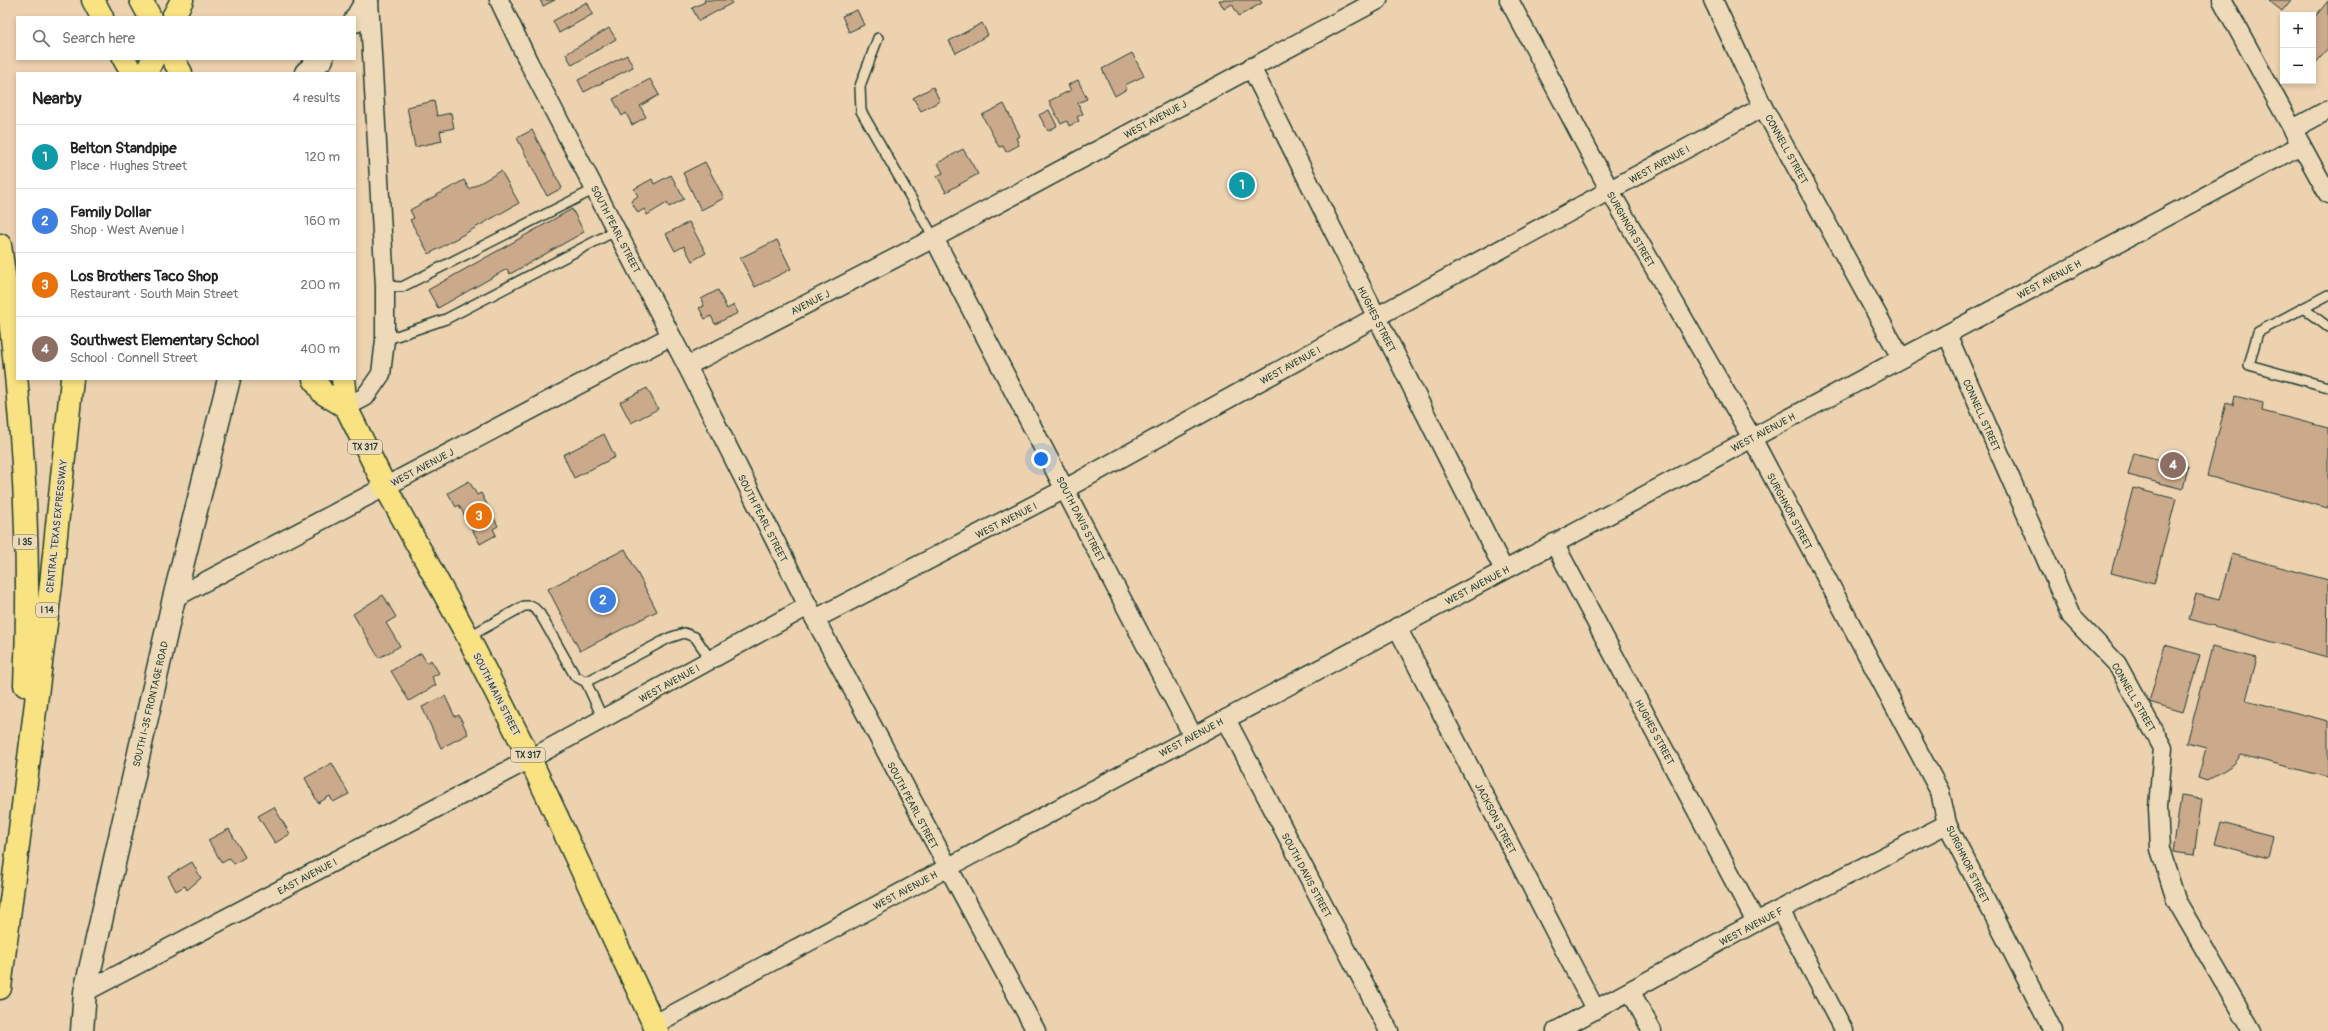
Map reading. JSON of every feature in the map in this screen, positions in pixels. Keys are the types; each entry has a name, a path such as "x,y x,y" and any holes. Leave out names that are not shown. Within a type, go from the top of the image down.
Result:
{"main road":[{"path":"93,0 101,16"},
{"path":"141,0 149,16"},
{"path":"174,16 182,0"},
{"path":"356,19 368,0"},
{"path":"125,60 131,72"},
{"path":"146,72 152,60"},
{"path":"174,60 180,72"},
{"path":"307,72 321,60"},
{"path":"332,72 337,60"},
{"name":"I 35","path":"0,245 15,372 26,567 26,665 18,840 0,988"},
{"name":"CENTRAL TEXAS EXPRESSWAY","path":"18,840 50,592 72,380"},
{"name":"SOUTH I-35 FRONTAGE ROAD","path":"82,1031 85,992 174,598 229,380"},
{"path":"315,380 323,393 346,408"},
{"name":"SOUTH MAIN STREET","path":"343,380 346,408 385,486 468,637 530,759 655,1028"}],"street":[{"path":"346,408 365,397 381,374 385,340 385,286 368,0"},
{"name":"SOUTH PEARL STREET","path":"498,0 529,63 617,230 670,336 687,366 811,613 1036,1031"},
{"name":"WEST AVENUE J","path":"934,238 1378,0"},
{"name":"SURGHNOR STREET","path":"1509,0 1610,191 1752,438 1940,792 1948,824 2053,1031"},
{"name":"CONNELL STREET","path":"1713,0 1763,107 1901,358"},
{"path":"2222,0 2328,194"},
{"name":"HUGHES STREET","path":"1251,67 1504,570"},
{"name":"WEST AVENUE I","path":"530,759 711,660 1065,489 1376,317 1763,107"},
{"path":"2293,128 2328,110"},
{"name":"WEST AVENUE H","path":"655,1028 947,868 1193,736 2301,145"},
{"name":"AVENUE J","path":"687,366 934,238"},
{"name":"SOUTH DAVIS STREET","path":"934,238 1193,736"},
{"name":"CONNELL STREET","path":"1947,334 2071,616 2117,664 2163,748 2158,808 2160,849 2176,900 2252,1031"},
{"name":"WEST AVENUE J","path":"174,598 670,336"},
{"name":"HUGHES STREET","path":"1554,543 1756,922"},
{"name":"JACKSON STREET","path":"1397,627 1595,1009"},
{"name":"SOUTH DAVIS STREET","path":"1226,719 1389,1031"},
{"name":"EAST AVENUE I","path":"85,992 530,759"},
{"name":"WEST AVENUE F","path":"1556,1031 1595,1009 1631,992 1756,922 1948,824"},
{"path":"1780,910 1844,1031"},
{"path":"1631,992 1652,1031"}],"lane":[{"path":"878,38 860,86 860,111 934,238"},
{"path":"385,286 402,288 595,189"},
{"path":"385,340 446,319 617,230"},
{"path":"2328,295 2258,332 2249,365 2328,387"},
{"path":"2303,308 2328,327"},
{"path":"468,637 524,606 532,606 540,614 575,676 586,682 603,719"},
{"path":"586,682 669,638 684,633 696,637 711,660"}],"building":[{"path":"540,0 555,0 543,6"},
{"path":"704,0 731,0 732,3 699,21 692,8 705,2"},
{"path":"1219,0 1260,0 1262,3 1239,16 1232,4 1224,9"},
{"path":"2268,0 2291,0 2282,11"},
{"path":"2328,1 2328,49 2316,63 2316,48 2316,15"},
{"path":"587,2 593,14 559,33 553,21"},
{"path":"857,10 864,25 849,32 842,16"},
{"path":"982,23 988,35 956,53 949,41"},
{"path":"609,28 616,39 572,65 566,54"},
{"path":"1132,53 1144,76 1125,85 1127,89 1115,96 1102,69"},
{"path":"627,55 633,67 584,92 578,80"},
{"path":"650,79 659,95 640,106 646,117 632,125 626,113 622,116 613,99"},
{"path":"1078,80 1087,99 1078,103 1083,114 1077,117 1079,121 1069,126 1067,121 1061,124 1049,101 1071,90 1068,85"},
{"path":"933,87 940,101 921,111 913,98"},
{"path":"434,101 437,116 451,113 454,128 440,131 442,141 415,147 407,107"},
{"path":"1004,104 1020,136 1016,138 1019,145 1006,152 1003,146 999,147 982,115"},
{"path":"1049,110 1057,126 1048,131 1039,115"},
{"path":"532,130 562,188 547,196 517,138"},
{"path":"963,149 978,174 946,192 937,176 943,173 938,163"},
{"path":"705,162 724,198 701,210 683,173"},
{"path":"501,171 519,203 429,254 410,220 414,218 410,210 464,180 469,189"},
{"path":"671,175 684,199 669,207 667,203 647,215 644,209 638,213 631,201 638,196 634,189 652,179 654,184"},
{"path":"572,209 584,232 510,274 507,269 438,308 428,290"},
{"path":"689,222 706,253 692,261 684,246 675,251 666,234"},
{"path":"777,240 791,269 755,287 740,258"},
{"path":"718,290 727,309 734,305 738,313 715,324 711,316 705,319 699,308 704,306 701,299"},
{"path":"647,388 658,409 631,423 620,402"},
{"path":"2235,396 2263,403 2262,411 2328,428 2328,508 2207,476 2226,403 2233,405"},
{"path":"604,434 615,457 574,478 563,455"},
{"path":"2134,453 2188,467 2183,489 2128,475"},
{"path":"469,481 477,495 481,493 498,526 493,529 496,535 480,544 459,505 456,507 448,493"},
{"path":"2133,488 2176,499 2154,584 2111,573"},
{"path":"625,549 657,611 580,651 548,589"},
{"path":"2232,554 2328,580 2327,657 2189,619 2196,594 2219,600"},
{"path":"383,595 396,617 386,623 400,646 379,658 353,614"},
{"path":"2165,645 2200,655 2183,712 2149,702"},
{"path":"2212,647 2257,658 2246,700 2328,721 2328,777 2241,755 2234,764 2207,781 2198,778 2206,748 2187,743"},
{"path":"421,653 427,663 431,660 439,673 432,677 436,685 409,701 391,671"},
{"path":"445,696 455,717 459,715 468,734 441,748 422,707"},
{"path":"332,763 349,794 333,802 330,796 318,803 305,778"},
{"path":"2181,796 2202,799 2194,855 2173,852"},
{"path":"274,807 290,834 275,843 258,816"},
{"path":"2221,823 2273,836 2268,858 2215,844"},
{"path":"229,829 245,857 234,864 230,858 222,863 208,840"},
{"path":"192,862 201,878 187,890 185,886 176,891 168,876"}],"place":[{"name":"Belton Standpipe","path":"1242,185"},
{"name":"Southwest Elementary School","path":"2173,465"},
{"name":"Los Brothers Taco Shop","path":"479,516"},
{"name":"Family Dollar","path":"603,600"}]}
